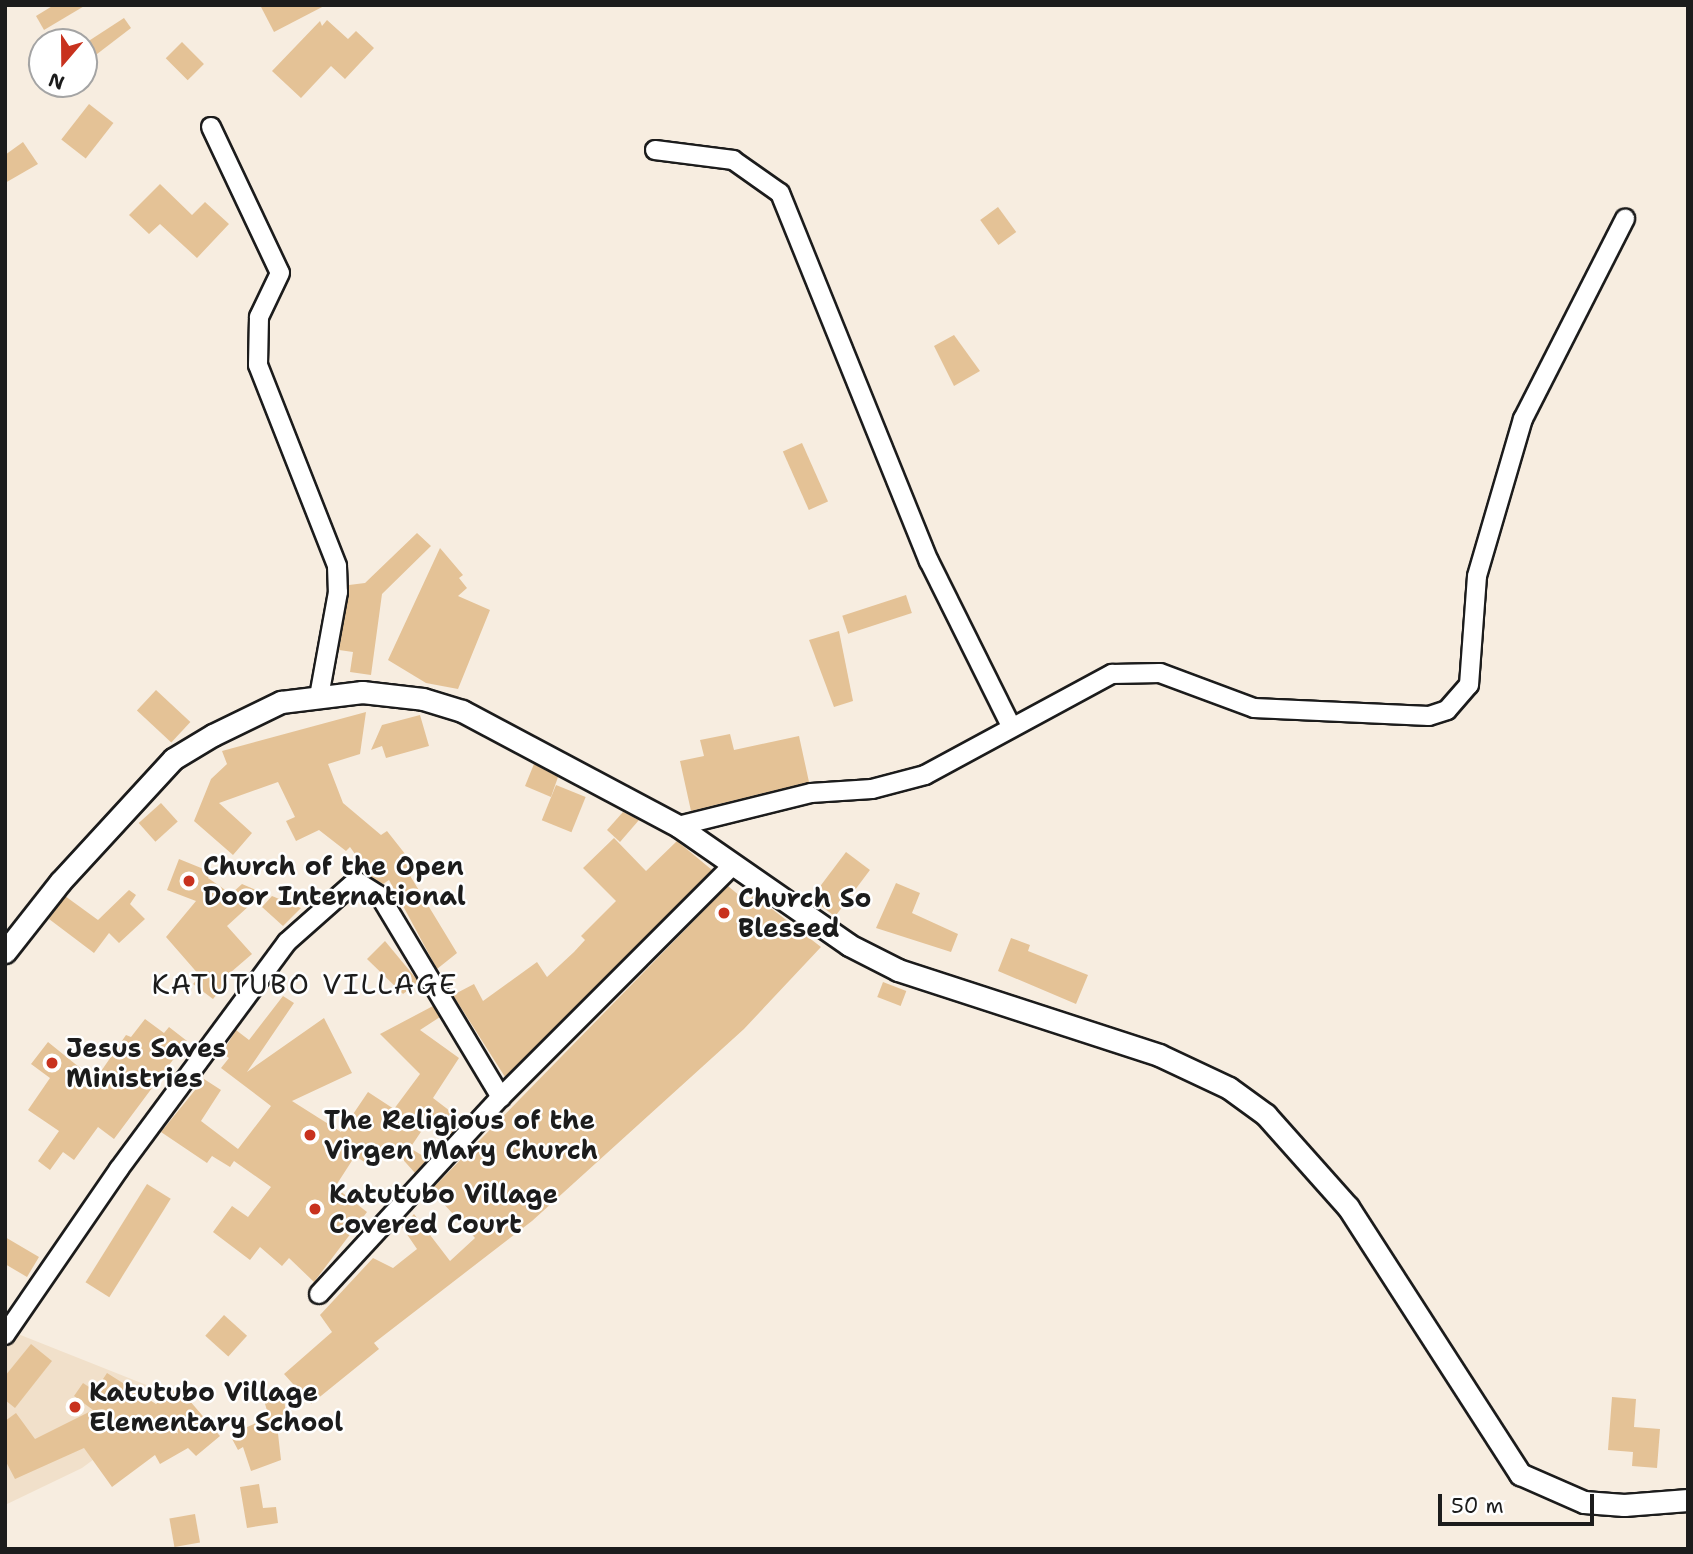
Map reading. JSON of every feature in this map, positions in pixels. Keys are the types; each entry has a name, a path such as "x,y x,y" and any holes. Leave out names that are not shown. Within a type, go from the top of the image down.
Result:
{"street":[{"path":"211,127 279,273 259,317 258,365 337,566 338,592 319,698"},
{"path":"655,150 733,160 780,193 934,572 1011,726"},
{"path":"678,826 811,793 872,789 925,775 1011,726 1112,674 1160,673 1235,704 1266,709 1429,716 1462,698 1469,685 1477,576 1501,481 1523,419 1625,219"},
{"path":"5,952 60,882 173,760 281,702 362,692 423,699 462,710 678,826 849,945 898,970 1159,1055 1229,1088 1266,1115 1348,1207 1520,1474 1548,1491 1584,1502 1624,1506 1688,1500"},
{"path":"319,1294 501,1097 732,866"},
{"path":"5,1335 119,1169 287,942 356,881 380,895 501,1097"}],"shaded area":[{"name":"Katutubo Village Elementary School","path":"13,1332 159,1390 124,1437 82,1468 5,1505 5,1343"}],"building":[{"path":"54,5 86,5 47,28 43,28 36,16"},
{"path":"260,5 326,5 274,32"},
{"path":"124,18 131,28 98,53 98,35"},
{"path":"327,20 348,39 356,31 374,48 345,79 331,66 301,98 272,71 320,21 322,26"},
{"path":"182,42 204,64 188,80 166,58"},
{"path":"89,104 113,123 86,159 61,139"},
{"path":"23,142 38,164 5,183 5,155"},
{"path":"160,184 192,215 205,202 229,224 197,258 160,224 149,234 129,215"},
{"path":"998,207 1016,232 998,245 980,220"},
{"path":"954,335 980,371 954,386 934,346"},
{"path":"802,443 828,501 809,510 783,452"},
{"path":"417,533 431,546 382,594 371,675 350,672 353,652 339,650 349,585 365,583"},
{"path":"440,548 463,575 459,578 467,588 458,596 490,610 458,689 426,683 388,660"},
{"path":"906,595 912,613 848,634 842,616"},
{"path":"839,631 853,701 834,707 809,640"},
{"path":"156,690 190,722 171,743 137,710"},
{"path":"366,712 360,754 328,764 343,803 381,835 387,831 413,864 406,869 457,953 437,969 389,880 383,884 372,878 350,847 346,851 319,830 296,841 286,821 295,817 278,782 219,803 252,833 233,855 194,821 211,779 227,764 222,751"},
{"path":"420,715 429,746 386,758 382,746 371,750 382,725"},
{"path":"730,734 734,750 799,736 809,782 691,811 680,761 704,756 700,740"},
{"path":"534,764 558,777 551,797 525,786"},
{"path":"556,785 586,797 571,832 542,820"},
{"path":"161,803 178,822 155,842 139,823"},
{"path":"623,812 639,820 620,842 607,830"},
{"path":"614,838 646,871 677,841 712,870 505,1077 453,995 474,984 483,1001 537,962 547,977 574,952 585,940 581,936 616,901 583,868"},
{"path":"846,852 870,870 835,916 811,898"},
{"path":"179,859 211,872 208,878 231,894 242,884 263,893 227,926 252,954 223,979 227,982 213,999 193,984 200,976 166,937 196,901 167,890"},
{"path":"896,883 920,893 912,913 958,934 951,952 876,928"},
{"path":"728,886 747,902 754,895 821,947 744,1029 532,1221 374,1343 379,1349 311,1404 284,1374 332,1332 320,1315 373,1258 393,1268 417,1249 402,1227 414,1214 450,1261 475,1238 431,1190"},
{"path":"129,890 136,895 130,904 145,919 119,943 109,933 94,953 49,919 65,896 98,920"},
{"path":"272,896 301,908 283,926 262,907"},
{"path":"1011,938 1030,945 1028,951 1088,975 1076,1004 998,971"},
{"path":"385,941 419,982 403,994 367,959"},
{"path":"883,982 906,991 901,1006 877,997"},
{"path":"283,996 294,1003 247,1072 324,1018 352,1073 292,1101 341,1132 368,1092 394,1109 420,1074 380,1034 433,1006 440,1017 420,1030 459,1058 433,1098 463,1121 450,1136 429,1120 410,1148 428,1159 415,1173 389,1144 366,1163 355,1156 335,1187 367,1212 314,1282 289,1258 282,1266 260,1247 250,1260 213,1232 232,1206 248,1217 271,1187 234,1161 230,1167 212,1156 207,1163 161,1132 204,1079 221,1090 201,1121 238,1149 271,1106 221,1068 229,1058 222,1053 236,1030 249,1040"},
{"path":"145,1019 164,1033 169,1027 187,1041 114,1139 98,1127 74,1160 63,1152 50,1170 38,1161 59,1131 28,1110 50,1078 31,1064 48,1042 95,1080 126,1035 131,1037"},
{"path":"147,1184 171,1199 109,1297 86,1282"},
{"path":"5,1237 39,1257 27,1277 5,1264"},
{"path":"224,1315 247,1336 228,1357 205,1336"},
{"path":"31,1344 52,1361 15,1408 5,1400 5,1376"},
{"path":"107,1373 156,1404 177,1386 220,1436 196,1456 188,1448 160,1464 155,1455 112,1487 84,1448 15,1479 5,1460 5,1421 16,1413 35,1439 93,1410 74,1396 83,1383 95,1391"},
{"path":"283,1391 286,1414 276,1416 281,1460 251,1471 243,1447 238,1450 230,1435 269,1417 262,1394"},
{"path":"1612,1397 1636,1399 1634,1427 1660,1429 1657,1468 1632,1466 1633,1452 1608,1450"},
{"path":"259,1484 263,1508 276,1507 278,1523 247,1528 240,1487"},
{"path":"195,1514 200,1543 174,1547 169,1519"}],"place":[{"name":"Church of the Open Door International","path":"189,881"},
{"name":"Church So Blessed","path":"724,913"},
{"name":"Jesus Saves Ministries","path":"52,1063"},
{"name":"The Religious of the Virgen Mary Church","path":"310,1135"},
{"name":"Katutubo Village Covered Court","path":"315,1209"},
{"name":"Katutubo Village Elementary School","path":"75,1407"}],"district":[{"name":"KATUTUBO VILLAGE","path":"305,984"}]}
